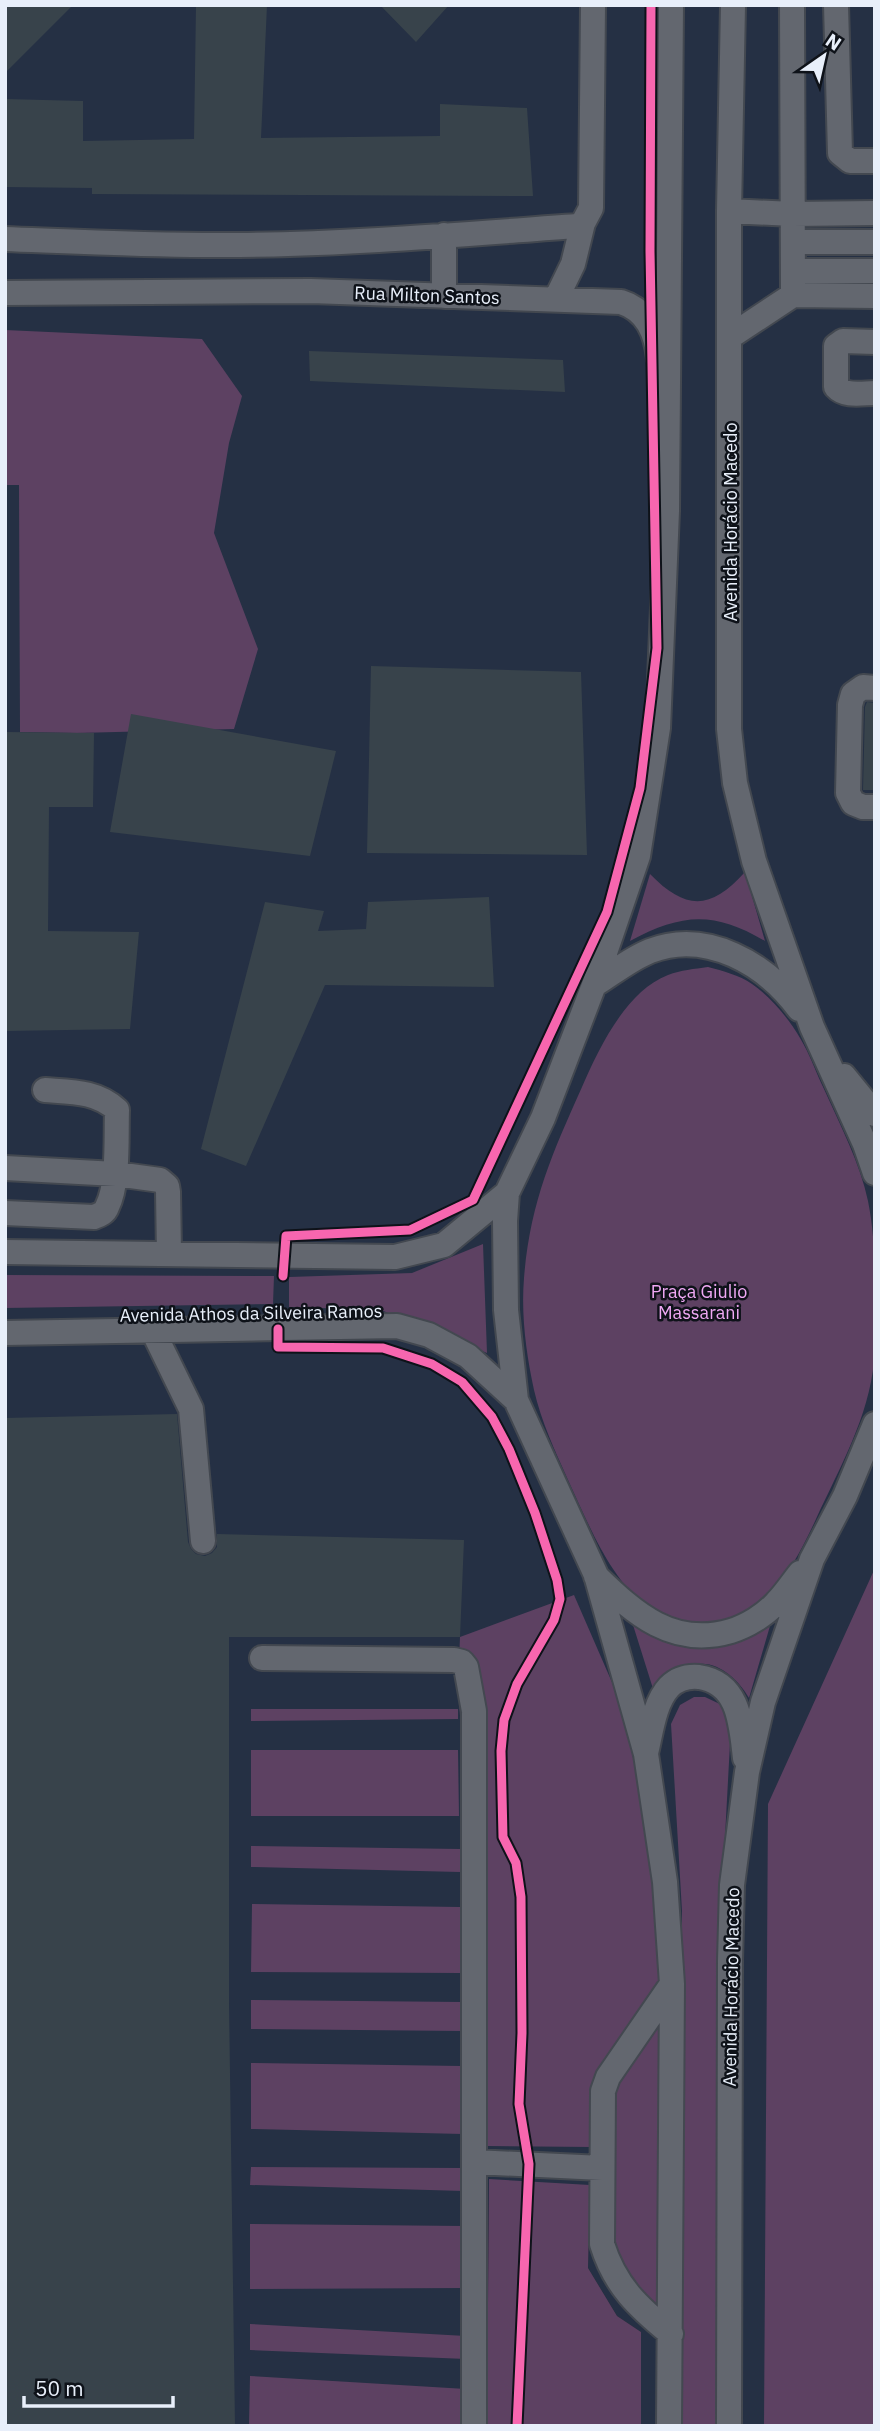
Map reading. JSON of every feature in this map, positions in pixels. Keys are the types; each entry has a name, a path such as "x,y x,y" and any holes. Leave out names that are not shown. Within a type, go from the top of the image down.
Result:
{"street":[{"path":"556,299 573,264 583,223 591,208 593,5"},
{"path":"670,2426 672,1984 665,1882 646,1754 596,1575 516,1400 506,1310 505,1221 507,1193 543,1118 594,985 638,856 658,728 667,511 671,5"},
{"name":"Avenida Horácio Macedo","path":"733,5 729,211 730,742 735,783 754,861 817,1038"},
{"path":"792,5 793,283"},
{"path":"835,5 840,153 850,161 875,161"},
{"path":"729,211 793,214 875,213"},
{"path":"5,239 142,245 239,245 444,235 578,226 583,223"},
{"path":"444,235 444,296"},
{"path":"793,242 875,242"},
{"path":"731,336 793,283 875,271"},
{"path":"793,283 875,296"},
{"name":"Rua Milton Santos","path":"5,293 311,291 621,302 635,308 652,327 656,338 660,360 658,452 667,511"},
{"path":"875,341 842,341 836,346 836,387 839,391 875,393"},
{"path":"875,688 863,688 853,694 850,705 848,793 853,803 863,807 875,807"},
{"path":"594,985 651,951 675,944 710,946 739,956 769,976 786,992 875,1114"},
{"path":"817,1038 865,1144 875,1173"},
{"path":"5,1213 94,1217 102,1214 108,1207 116,1174 117,1110 94,1095 45,1090"},
{"path":"5,1168 116,1174 160,1180 168,1192 169,1254"},
{"path":"5,1252 351,1257 405,1255 444,1245 507,1193"},
{"name":"Avenida Athos da Silveira Ramos","path":"5,1333 397,1326 429,1335 468,1356 516,1400"},
{"path":"153,1331 191,1409 202,1541"},
{"path":"596,1575 626,1605 652,1623 684,1636 714,1636 744,1627 775,1604 811,1559 845,1496 875,1424"},
{"path":"845,1496 875,1460"},
{"name":"Avenida Horácio Macedo","path":"730,2426 729,1985 732,1885 747,1772 763,1702 811,1559"},
{"path":"262,1658 454,1660 462,1662 466,1667 474,1711 474,2426"},
{"path":"646,1754 657,1711 668,1688 680,1679 696,1677 712,1680 726,1689 735,1702 747,1772"},
{"path":"671,2334 639,2308 606,2260 601,2244 603,2091 605,2084 672,1984"},
{"path":"474,2162 602,2168"}],"shaded area":[{"path":"5,5 875,5 875,2426 641,2426 641,2332 617,2316 588,2268 590,2186 489,2180 487,2426 5,2426"}],"green space":[{"path":"5,330 202,339 242,396 229,443 214,533 258,649 234,729 20,732 19,485 5,485"},
{"path":"745,872 765,941 730,924 698,919 666,925 630,941 650,874 675,895 698,901 721,894"},
{"name":"Praça Giulio Massarani","path":"708,967 752,984 766,995 791,1023 804,1044 855,1158 868,1201 872,1227 875,1354 871,1382 860,1422 798,1555 761,1603 728,1623 708,1627 677,1621 647,1608 633,1595 610,1565 558,1458 540,1413 529,1362 523,1306 527,1251 537,1202 571,1111 606,1039 627,1007 653,983 673,973"},
{"path":"483,1244 487,1353 381,1310 289,1307 289,1277 412,1273"},
{"path":"5,1275 274,1276 273,1304 5,1308"},
{"path":"875,1568 875,2426 764,2426 768,1804"},
{"path":"574,1595 621,1703 651,1856 661,1982 598,2077 593,2147 487,2146 458,1684 460,1637"},
{"path":"633,1625 667,1643 701,1648 736,1643 770,1626 749,1698 730,1675 704,1664 681,1671 655,1695"},
{"path":"694,1697 705,1697 722,1705 731,1725 718,2016 717,2426 681,2426 682,1911 671,1724 680,1705"},
{"path":"251,1709 458,1709 458,1719 251,1721"},
{"path":"251,1750 458,1750 459,1816 251,1816"},
{"path":"251,1846 460,1849 460,1872 251,1867"},
{"path":"252,1904 460,1907 461,1973 251,1972"},
{"path":"251,2000 462,2002 462,2031 251,2029"},
{"path":"662,2009 665,2322 612,2259 611,2080"},
{"path":"251,2063 462,2066 463,2134 251,2129"},
{"path":"251,2167 464,2168 464,2191 250,2185"},
{"path":"489,2179 590,2185 588,2268 617,2316 641,2332 641,2426 487,2426"},
{"path":"250,2224 464,2226 465,2288 250,2289"},
{"path":"250,2324 466,2336 466,2359 250,2350"},
{"path":"250,2376 466,2389 467,2426 249,2426"}],"building":[{"path":"5,5 73,5 5,73"},
{"path":"196,5 267,5 261,138 440,136 440,104 527,108 533,196 92,194 92,188 5,187 5,99 83,101 83,141 194,139"},
{"path":"380,5 449,5 416,42"},
{"path":"309,351 563,360 565,392 310,381"},
{"path":"371,666 581,672 587,855 367,853"},
{"path":"867,702 875,703 875,790 863,790"},
{"path":"131,714 336,751 310,856 110,832"},
{"path":"5,732 94,733 93,807 49,807 48,931 139,932 130,1029 5,1031"},
{"path":"489,897 494,987 325,985 246,1166 201,1149 265,902 324,911 318,931 366,929 368,902"},
{"path":"177,1414 188,1542 196,1554 205,1556 212,1553 217,1547 217,1534 464,1540 460,1637 229,1637 229,2003 235,2426 5,2426 5,1418"}],"cycle path":[{"path":"283,1276 286,1236 410,1230 473,1200 607,912 640,788 657,648 650,251 651,5"},
{"path":"278,1329 278,1347 383,1348 432,1364 462,1382 492,1417 509,1449 535,1513 557,1580 560,1599 554,1620 517,1684 504,1720 501,1751 503,1837 516,1863 521,1897 522,2033 519,2104 529,2164 517,2426"}]}
